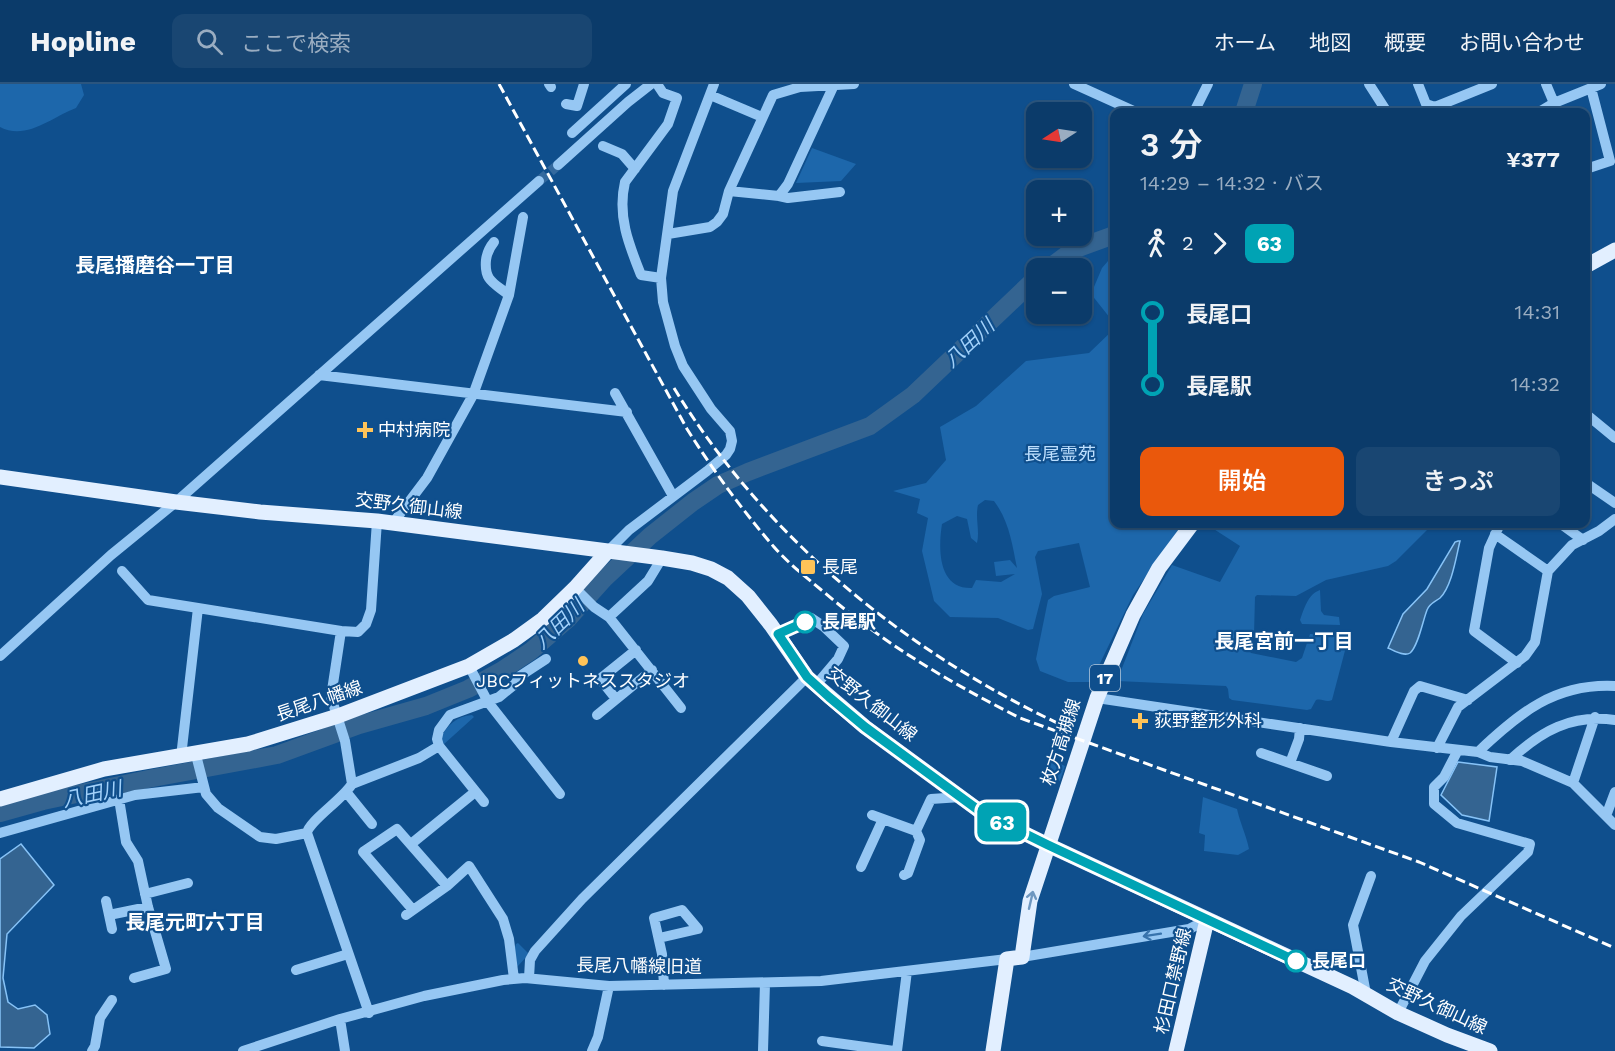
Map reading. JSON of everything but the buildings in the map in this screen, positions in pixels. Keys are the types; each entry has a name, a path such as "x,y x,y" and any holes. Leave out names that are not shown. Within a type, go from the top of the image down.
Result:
{"main road":[{"path":"1590,264 1612,255"},
{"name":"交野久御山線","path":"0,477 176,502 260,512 377,521 658,557 711,569 728,579 748,596 811,681 865,727 981,812 1366,994 1398,1013 1490,1051"},
{"name":"枚方高槻線","path":"993,1051 1030,901 1096,698 1133,615 1159,568 1189,528"},
{"name":"長尾八幡線","path":"0,799 104,769 192,758 339,719 469,666 514,640 577,590 614,552"},
{"name":"杉田口禁野線","path":"1176,1051 1207,920"}],"street":[{"path":"566,104 578,105 584,84"},
{"path":"572,133 628,84 640,92"},
{"path":"558,165 651,84"},
{"path":"657,84 663,93 677,98 668,124 625,182 622,193 622,220 627,242 641,275 661,278"},
{"path":"668,234 710,227 717,222 723,214 729,191 773,95 800,87 854,84"},
{"path":"1074,84 1127,108"},
{"path":"1196,108 1208,84"},
{"path":"1369,84 1384,108"},
{"path":"1418,84 1426,104 1435,107 1492,84"},
{"path":"1546,84 1554,103"},
{"path":"779,196 788,184 834,85"},
{"path":"1546,108 1596,86 1610,161 1590,168"},
{"path":"614,552 629,530 726,455 732,441 730,431 711,409 683,366 668,325 661,278 673,191 712,89 762,117"},
{"path":"580,96 594,112"},
{"path":"603,146 622,154 635,169"},
{"path":"0,656 111,555 176,502 539,182"},
{"path":"729,191 789,198 840,192"},
{"path":"393,523 427,478 473,395 509,295 524,217"},
{"path":"494,242 488,250 485,272 488,278 509,295"},
{"path":"319,375 473,395 627,411"},
{"path":"615,393 673,496"},
{"path":"1590,417 1615,438"},
{"path":"1590,486 1615,503"},
{"path":"1437,748 1458,707 1517,663 1535,642 1548,571 1572,545 1599,531 1615,519"},
{"path":"122,571 148,600 358,632 366,624 370,610 377,521"},
{"path":"1566,528 1583,540"},
{"path":"1517,663 1474,630 1490,548 1497,529 1548,571"},
{"path":"609,617 648,581 658,557"},
{"path":"577,590 594,607 609,617 681,708"},
{"path":"198,608 192,758 206,794 218,808 260,837 276,839 307,833"},
{"path":"529,978 530,960 535,951 578,903 811,681 838,659 844,646 811,618 778,634"},
{"path":"341,631 331,697 345,741 349,788 372,824"},
{"path":"616,699 600,679 636,650"},
{"path":"484,802 439,746 437,740 439,730 450,715 488,702 515,684 520,676 546,659"},
{"path":"469,666 488,702 560,794"},
{"path":"597,715 652,670"},
{"path":"1391,742 1414,691 1420,686 1468,700"},
{"path":"1478,752 1509,723 1546,699 1586,686 1615,686"},
{"path":"1096,698 1391,742 1478,752 1490,757 1522,761 1573,783 1615,825"},
{"path":"1510,760 1529,743 1555,727 1595,717 1615,720"},
{"path":"1573,783 1595,717"},
{"path":"1290,763 1299,739 1300,728"},
{"path":"369,1012 307,833 308,826 349,788 419,758 439,746"},
{"path":"1398,1013 1425,961 1461,916 1528,852 1530,844 1457,823 1434,804 1434,787 1444,777 1458,750"},
{"path":"1261,753 1327,776"},
{"path":"0,833 135,795 203,785"},
{"path":"411,844 475,792"},
{"path":"1606,816 1615,792"},
{"path":"916,831 931,799 962,797"},
{"path":"119,799 126,842 138,861 148,907 166,969 134,978"},
{"path":"861,867 877,817 916,831 920,840 908,873 904,875"},
{"path":"447,886 397,829 363,852 410,912 447,886 470,866 502,919 509,939 514,979"},
{"path":"1366,994 1353,926 1371,876"},
{"path":"145,894 188,884"},
{"path":"106,901 112,929"},
{"path":"109,915 148,907"},
{"name":"長尾八幡線旧道","path":"243,1051 340,1019 424,996 514,979 529,978 609,986 821,981 1015,958 1189,929 1207,920"},
{"path":"660,938 664,985"},
{"path":"296,970 348,954"},
{"path":"822,1041 895,1051 907,971"},
{"path":"762,1051 765,983"},
{"path":"592,1051 598,1037 609,986"},
{"path":"92,1051 100,1018 112,1000"},
{"path":"340,1019 345,1051"}],"green space":[{"path":"0,84 81,84 84,95 76,108 48,122 29,130 10,131 0,127"},
{"path":"812,148 856,164 841,181 796,183"},
{"path":"1110,259 1110,318 1092,295 1102,268"},
{"name":"長尾霊苑","path":"1110,333 1110,528 1179,528 1133,595 1091,682 1068,682 1040,671 1036,659 1048,600 1054,596 1090,587 1079,543 1038,551 1035,557 1042,594 1033,629 1028,630 998,618 950,617 934,601 922,551 928,518 917,513 920,499 893,491 926,483 946,460 940,427 976,406 1026,361 1089,353","holes":["985,500 994,501 1007,524 1017,568 1010,560 994,562 996,576 1015,574 1001,582 976,580 972,588 961,587 952,582 943,566 941,556 942,524 957,516 967,519 971,538 977,543 978,505"]},
{"path":"1212,528 1429,528 1388,566 1326,580 1296,596 1257,595 1255,597 1254,635 1249,640 1248,649 1251,653 1296,662 1302,658 1310,634 1339,634 1346,639 1347,643 1332,700 1316,700 1311,709 1307,710 1232,700 1229,698 1226,686 1117,681 1143,614 1172,565 1220,582 1240,546"},
{"path":"1320,590 1321,611 1324,615 1339,617 1340,625 1302,624 1300,620 1307,602"},
{"path":"472,715 474,717 443,745 440,739 445,730 462,717"},
{"path":"1052,760 1065,766 1060,781 1047,775"},
{"path":"1203,797 1237,809 1249,849 1238,855 1204,851 1205,835 1199,833"},
{"path":"518,943 529,954 517,967 513,953"}],"shaded area":[{"path":"1460,541 1448,586 1440,598 1428,608 1413,650 1405,654 1388,648 1403,614 1427,589 1455,542"},
{"path":"1458,762 1497,767 1489,821 1462,815 1441,795"},
{"path":"21,844 54,885 7,934 3,978 8,1002 18,1009 35,1005 47,1015 50,1034 34,1048 0,1047 0,859"}],"waterway":[{"name":"八田川","path":"1245,108 1253,84"},
{"name":"八田川","path":"1062,258 1073,250 1110,236"},
{"name":"八田川","path":"0,813 43,801 277,755 359,725 426,706 468,689 531,651 568,619 604,579 650,536 718,485 870,426 913,395 1026,288"}],"tunnel":[{"path":"539,181 558,165"}],"railway":[{"path":"499,84 687,429 739,504 774,547 798,571 848,612 919,661 968,691 1020,718 1419,862 1615,948"},
{"path":"674,388 711,443 752,495 797,543 846,587 898,628 952,665 1068,728"}],"bus line":[{"name":"63","path":"805,622 778,634 807,677 865,727 981,812 1296,961"}],"place":[{"name":"中村病院","path":"365,430"},
{"name":"長尾","path":"808,567"},
{"name":"長尾駅","path":"805,622"},
{"name":"JBCフィットネススタジオ","path":"583,661"},
{"name":"荻野整形外科","path":"1140,721"},
{"name":"長尾口","path":"1296,961"}],"district":[{"name":"長尾播磨谷一丁目","path":"155,265"},
{"name":"長尾宮前一丁目","path":"1284,641"},
{"name":"長尾元町六丁目","path":"195,922"}]}
